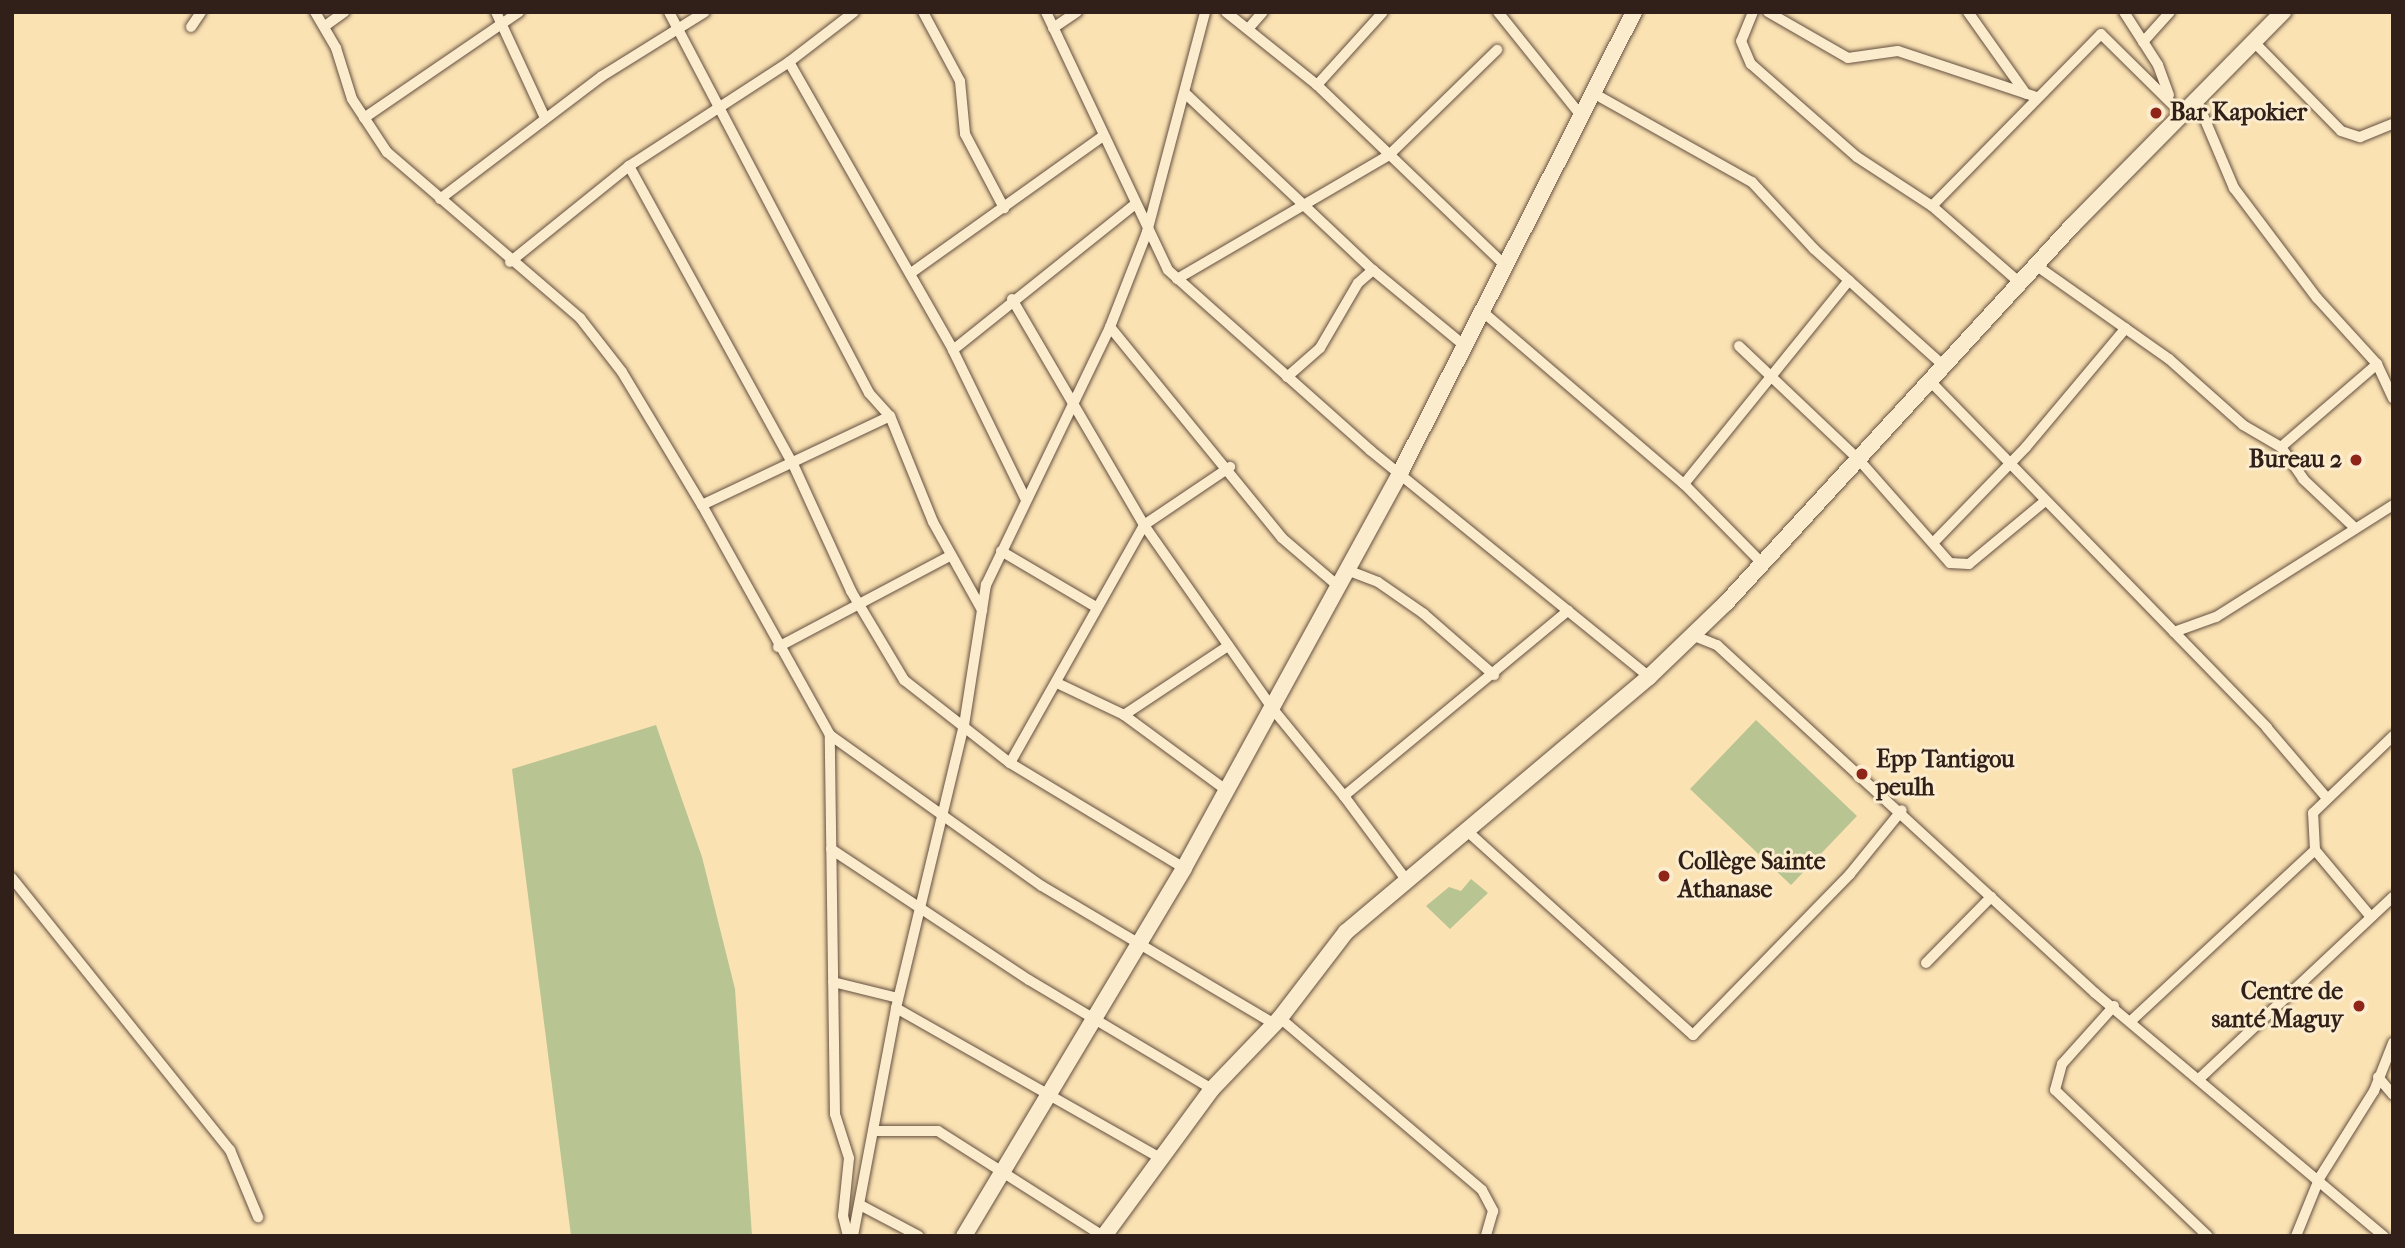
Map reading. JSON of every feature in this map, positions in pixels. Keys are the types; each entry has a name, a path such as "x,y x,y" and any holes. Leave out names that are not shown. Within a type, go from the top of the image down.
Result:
{"main road":[{"path":"964,1236 1007,1170 1048,1096 1096,1021 1272,708 1466,347 1634,12"},
{"path":"1103,1236 1158,1157 1212,1089 1276,1020 1346,932 1405,878 1649,677 1764,565 2021,283 2283,12"}],"street":[{"path":"191,27 201,12"},
{"path":"315,12 325,26 365,118 387,152 593,335 702,505 778,647 830,735 939,816 1139,946 1276,1020 1482,1190 1493,1211 1486,1236"},
{"path":"325,26 344,12"},
{"path":"496,12 545,118"},
{"path":"365,118 519,12"},
{"path":"669,12 869,393 890,416 950,556 982,610"},
{"path":"440,199 545,118 678,27 705,12"},
{"path":"510,262 629,166 789,62 853,12"},
{"path":"923,12 960,81 965,134 1004,208"},
{"path":"1046,12 1147,232 1177,279 1287,377 1649,677"},
{"path":"1053,28 1077,12"},
{"path":"851,1236 862,1206 897,1003 939,816 964,724 982,610 1001,551 1111,327 1147,232 1187,95 1205,12"},
{"path":"1226,12 1317,85 1506,266"},
{"path":"1248,29 1263,12"},
{"path":"1317,85 1383,12"},
{"path":"1498,12 1582,117"},
{"path":"1753,12 1741,41 1751,64 1857,157 1932,206 2021,283"},
{"path":"1768,12 1848,58 1898,51 2031,96"},
{"path":"1968,12 2031,96"},
{"path":"2124,12 2143,42 2171,100"},
{"path":"2143,42 2170,12"},
{"path":"1932,206 2031,96 2101,34 2171,100 2183,115"},
{"path":"2253,41 2341,131 2360,137 2393,124"},
{"path":"1177,279 1309,205 1390,155 1497,50"},
{"path":"789,62 953,350 1026,500"},
{"path":"1595,94 1745,176 1849,280 1945,367"},
{"path":"1187,95 1309,205 1373,271 1466,347"},
{"path":"2197,101 2234,188 2317,298 2377,364 2393,399"},
{"path":"911,273 1102,137"},
{"path":"629,166 792,462 858,605 912,690 964,724 1010,763 1184,868"},
{"path":"953,350 1012,299 1134,205"},
{"path":"2038,266 2126,328 2243,425 2281,447 2304,479 2355,528"},
{"path":"1287,377 1320,348 1358,283 1373,271"},
{"path":"1684,484 1771,382 1849,280"},
{"path":"1012,299 1071,408 1144,525 1272,708 1405,878"},
{"path":"1483,312 1684,484 1764,565"},
{"path":"1111,327 1230,467 1282,538 1338,586"},
{"path":"1934,542 2009,464 2126,328"},
{"path":"1739,346 1771,382 1860,461 1950,563 1969,564 2044,502"},
{"path":"2281,447 2377,364"},
{"path":"1932,383 2044,502 2174,632 2326,797"},
{"path":"702,505 890,416"},
{"path":"1010,763 1144,525 1230,467"},
{"path":"2174,632 2217,617 2393,505"},
{"path":"1001,551 1096,607"},
{"path":"778,647 950,556"},
{"path":"1347,570 1378,582 1424,614 1493,675"},
{"path":"1343,796 1568,611"},
{"path":"1692,635 1717,645 1902,810 1991,897 2199,1079 2265,1141 2320,1177 2384,1236"},
{"path":"1124,715 1228,646"},
{"path":"1057,683 1124,715 1226,790"},
{"path":"830,735 835,1114 849,1158 843,1216 851,1236"},
{"path":"2371,917 2315,850 2313,813 2326,797 2393,736"},
{"path":"1466,830 1693,1035 1850,874 1902,810"},
{"path":"831,849 918,909 1096,1021 1212,1089"},
{"path":"2132,1020 2315,850"},
{"path":"12,878 230,1150 258,1217"},
{"path":"1926,963 1991,897"},
{"path":"2199,1079 2393,897"},
{"path":"833,982 897,1003 1048,1096 1158,1157"},
{"path":"2114,1006 2062,1064 2054,1090 2208,1236"},
{"path":"2296,1236 2320,1177 2378,1077 2393,1043"},
{"path":"2378,1077 2393,1095"},
{"path":"874,1131 938,1130 1007,1170 1103,1236"},
{"path":"862,1206 919,1236"}],"green space":[{"path":"1756,720 1857,816 1791,885 1690,789"},
{"path":"656,725 702,857 735,989 752,1236 571,1236 512,769"},
{"path":"1471,879 1488,893 1450,929 1426,906 1449,887 1461,891"}],"place":[{"name":"Bar Kapokier","path":"2156,113"},
{"name":"Bureau 2","path":"2356,460"},
{"name":"Epp Tantigou peulh","path":"1862,774"},
{"name":"Collège Sainte Athanase","path":"1664,876"},
{"name":"Centre de santé Maguy","path":"2359,1006"}]}
